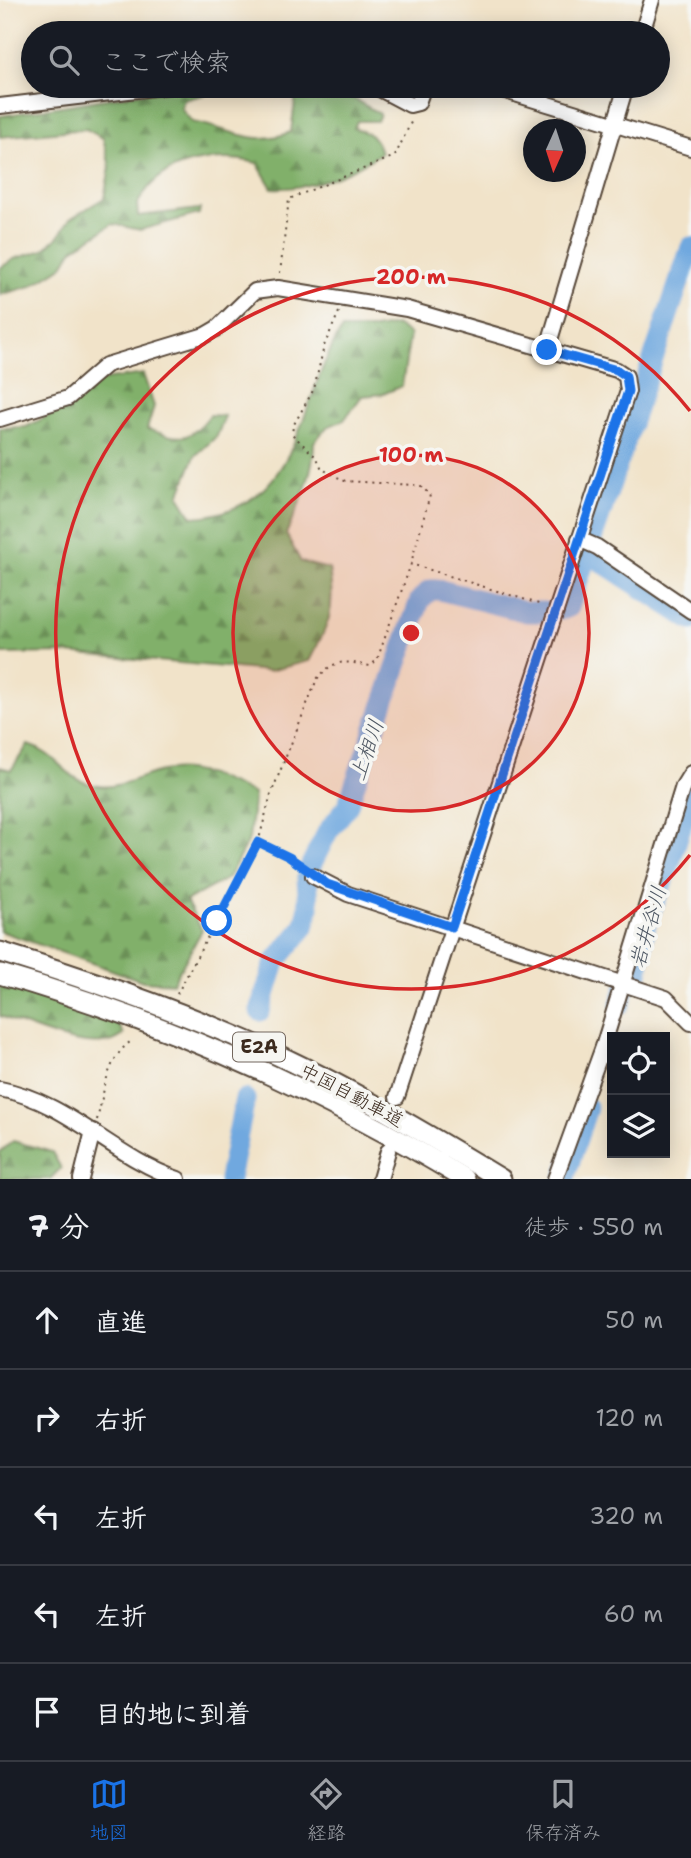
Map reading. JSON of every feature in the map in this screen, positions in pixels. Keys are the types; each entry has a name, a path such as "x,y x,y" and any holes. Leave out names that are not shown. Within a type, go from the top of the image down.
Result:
{"highway":[{"name":"中国自動車道","path":"0,952 137,997 232,1034 330,1082 500,1179"},
{"name":"中国自動車道","path":"0,974 161,1028 272,1073 384,1132 465,1179"}],"street":[{"path":"646,21 652,0"},
{"path":"0,106 68,98"},
{"path":"398,98 410,104 418,103 420,98"},
{"path":"527,98 691,148"},
{"path":"547,350 622,98"},
{"path":"0,419 68,398 106,365 205,335 217,328 255,291 278,288 432,316 617,370 626,376 628,383 587,542 557,606 397,1097"},
{"path":"587,542 691,611"},
{"path":"555,1179 603,1046 683,786 691,773"},
{"path":"313,876 348,894 622,981 666,998 691,1023"},
{"path":"0,1089 44,1102 93,1130 128,1157 178,1179"},
{"path":"81,1179 93,1130"},
{"path":"380,1179 388,1151"}],"path":[{"path":"278,288 289,199 395,156 412,124 414,113 410,104"},
{"path":"176,995 258,842 271,794 317,679 329,665 345,661 370,666 377,660 411,564 430,495 421,486 345,481 323,469 317,457 292,434 293,426 314,389 324,346 344,299"},
{"path":"411,564 532,604 557,606"},
{"path":"258,842 289,857 313,876"},
{"path":"93,1130 113,1063 120,1050 130,1042"}],"green space":[{"path":"112,98 191,98 184,100 181,108 192,122 264,138 291,132 295,98 352,98 380,114 377,121 357,121 354,128 372,136 381,153 356,168 329,179 286,188 272,188 257,163 217,159 189,163 164,174 154,182 137,204 138,216 200,209 199,214 140,230 113,224 73,249 62,267 31,286 0,295 0,268 14,259 43,250 58,237 70,219 104,198 110,167 103,138 86,129 0,137 0,116"},
{"path":"396,325 410,335 402,386 383,394 362,396 344,420 327,427 314,442 309,478 286,534 301,562 329,569 332,596 329,617 309,661 269,671 67,653 0,654 0,428 26,427 70,405 96,381 143,374 154,406 147,429 182,437 195,431 210,415 225,416 217,436 195,456 179,496 192,517 228,510 256,496 276,475 291,448 327,358 342,329 375,329"},
{"path":"28,745 48,755 77,779 99,786 122,784 174,769 210,775 254,794 249,839 228,878 186,901 202,930 173,983 143,981 0,931 0,767 11,770"},
{"path":"0,983 118,1024 124,1034 113,1041 98,1044 81,1042 45,1033 0,1016"},
{"path":"13,1141 52,1152 61,1168 50,1179 0,1179 0,1152"}],"waterway":[{"name":"上相川","path":"564,609 569,607 691,247"},
{"name":"岩井谷川","path":"588,553 691,620"},
{"name":"上相川","path":"260,1011 275,962 304,927 309,907 307,878 311,865 328,831 347,807 420,600 430,590 440,590 527,612 544,612"},
{"name":"岩井谷川","path":"620,1004 625,989 638,973 646,923 668,869 691,794"},
{"name":"上相川","path":"229,1179 245,1099"},
{"name":"岩井谷川","path":"564,1179 587,1108"}],"route":[{"path":"217,921 247,858 258,842 289,857 313,876 348,894 452,927 628,391 626,376 617,370 547,350"}]}
